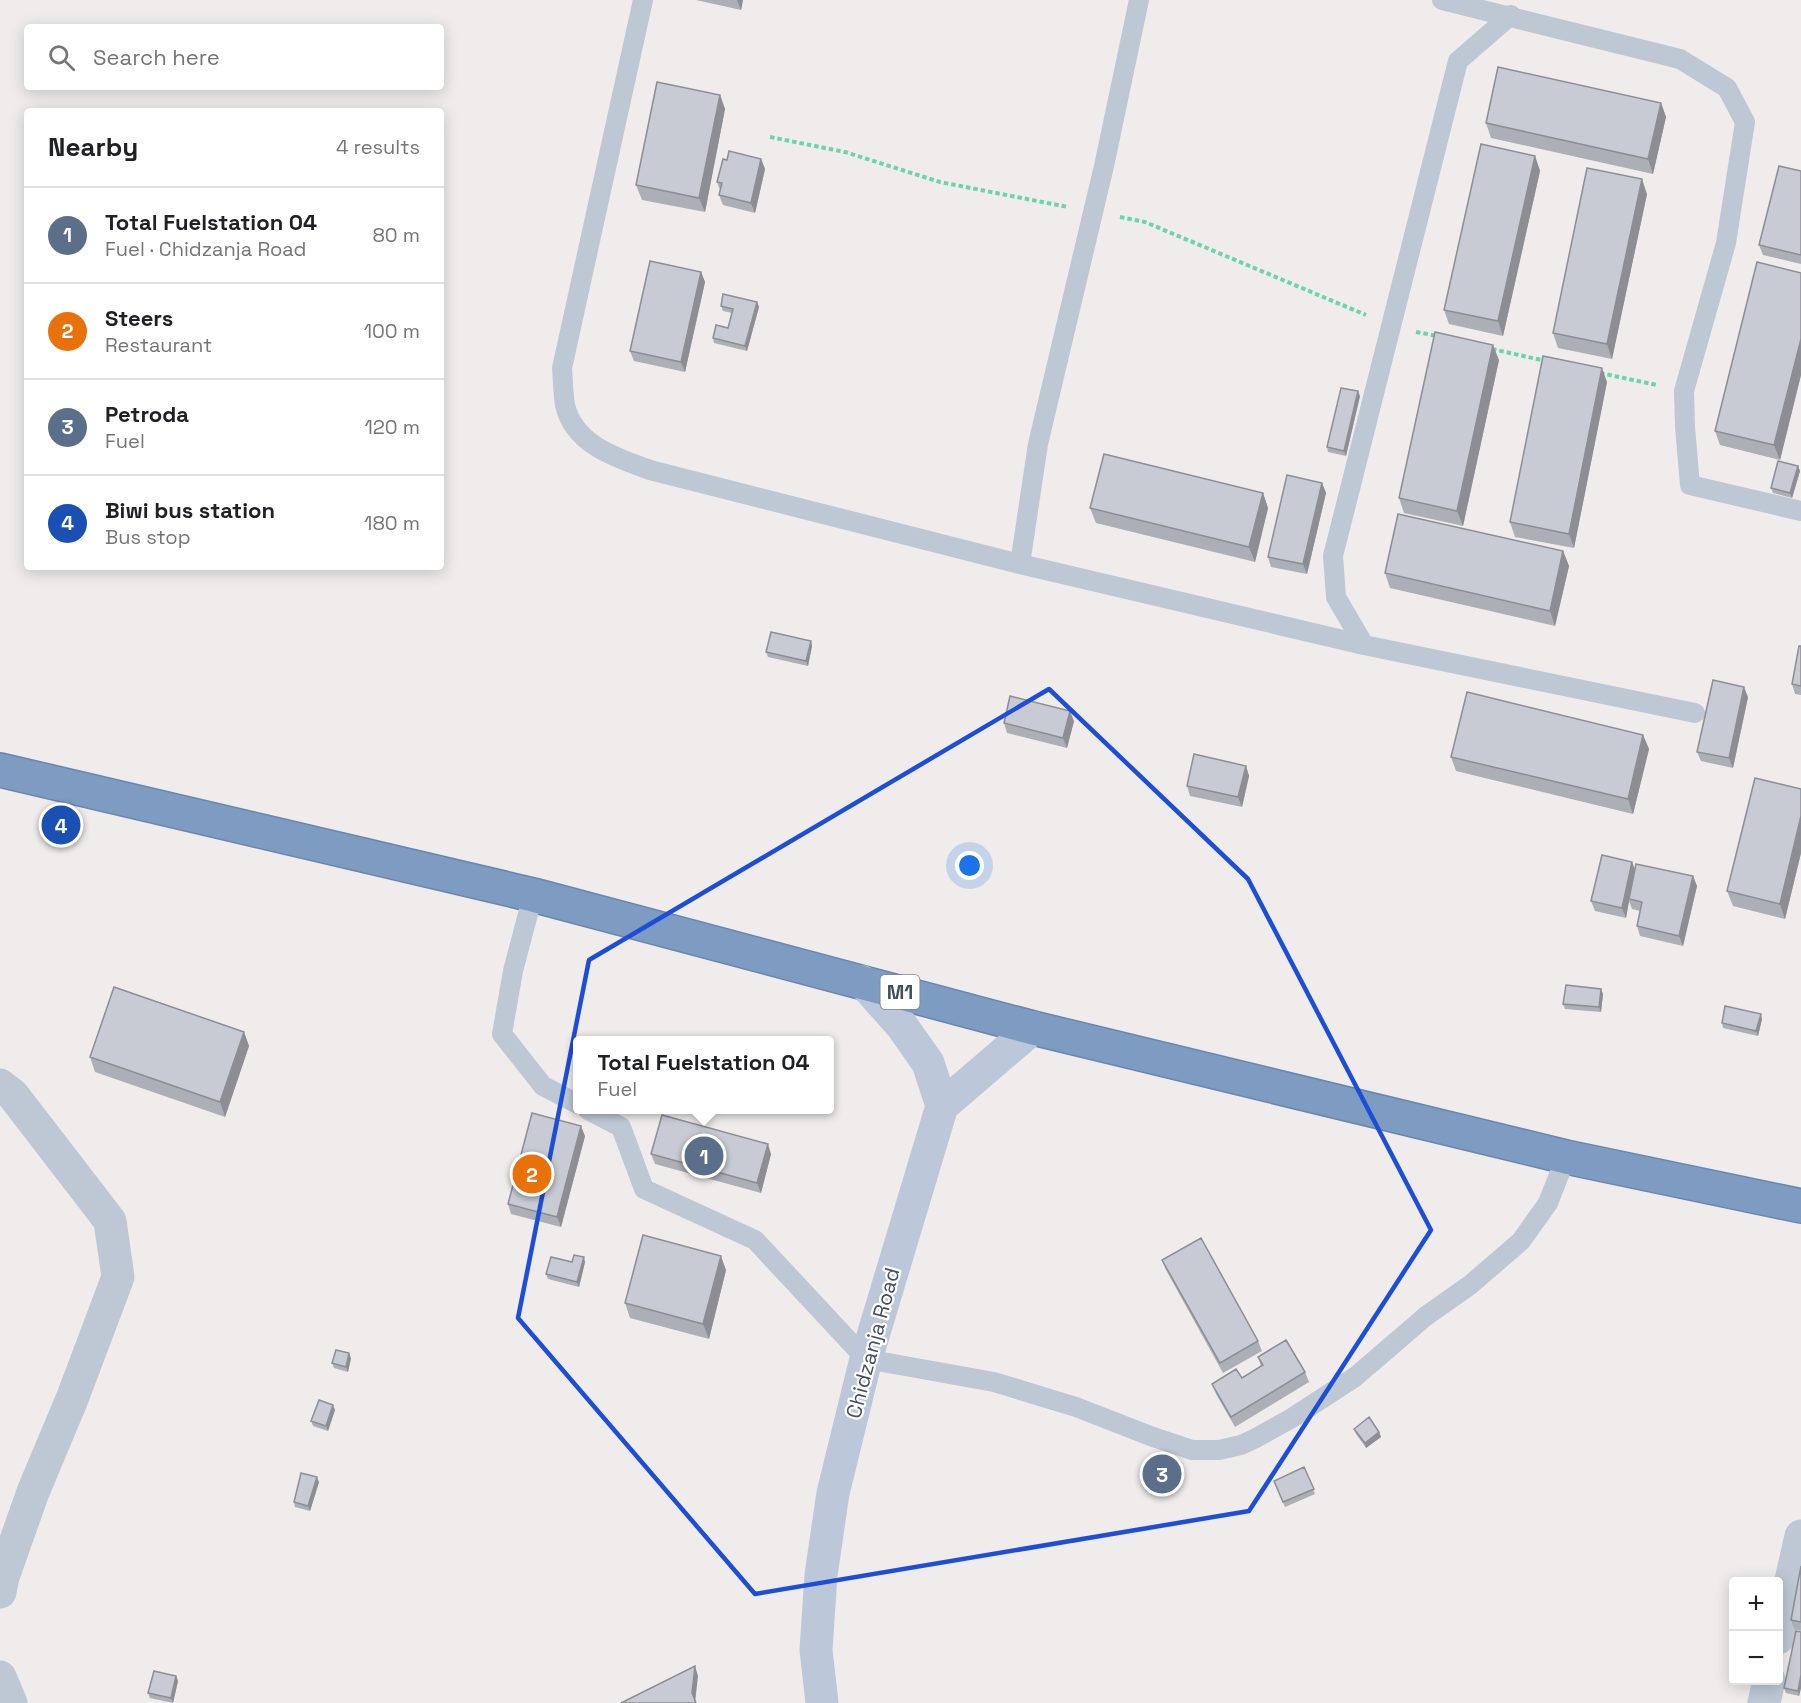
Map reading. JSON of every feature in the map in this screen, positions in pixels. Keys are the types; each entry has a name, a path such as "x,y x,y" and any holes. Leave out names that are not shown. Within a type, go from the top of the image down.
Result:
{"highway":[{"name":"M1","path":"0,770 533,895 1033,1028 1566,1157 1801,1206"}],"street":[{"path":"863,982 902,1026 928,1063 942,1106 1033,1028"},
{"path":"0,1085 13,1095 110,1221 118,1277 33,1492 3,1577 0,1592"},
{"name":"Chidzanja Road","path":"822,1703 816,1650 821,1575 833,1493 866,1359 942,1106"},
{"path":"1781,1631 1801,1536"},
{"path":"0,1677 11,1703"},
{"path":"1764,1703 1768,1685"}],"lane":[{"path":"643,0 562,368 566,407 581,436 610,455 650,470 1020,564 1364,645 1695,713"},
{"path":"1020,564 1038,444 1104,166 1139,0"},
{"path":"1442,0 1511,15 1680,59 1727,88 1745,122 1726,243 1684,392 1690,485 1801,511"},
{"path":"1364,645 1336,597 1333,556 1458,61 1511,15"},
{"path":"533,895 513,971 502,1034 543,1086 573,1101"},
{"path":"596,1114 621,1127 644,1189 754,1240 866,1359 994,1382 1076,1407 1192,1450 1219,1450 1241,1445 1292,1418 1355,1377 1426,1316 1470,1285 1521,1241 1548,1203 1566,1157"}],"path":[{"path":"770,137 845,152 940,182 1092,212"}],"highlighted area":[{"path":"1049,689 1248,879 1431,1230 1249,1511 755,1594 518,1318 589,960"}],"building":[{"path":"1498,67 1661,103 1648,159 1486,123"},
{"path":"657,82 720,95 699,198 636,185"},
{"path":"1481,144 1535,156 1498,321 1444,310"},
{"path":"729,151 761,159 751,203 719,195 722,183 717,182 723,159 727,160"},
{"path":"1779,166 1801,171 1801,255 1759,245"},
{"path":"1587,168 1642,179 1607,344 1553,333"},
{"path":"650,261 701,272 681,362 630,351"},
{"path":"1757,262 1801,273 1801,339 1774,445 1715,431"},
{"path":"723,294 757,302 745,346 713,338 716,325 728,328 733,309 721,306"},
{"path":"1435,332 1493,345 1457,511 1399,498"},
{"path":"1543,356 1602,368 1569,534 1510,522"},
{"path":"1341,388 1358,391 1344,451 1327,447"},
{"path":"1104,454 1263,493 1249,547 1090,508"},
{"path":"1778,461 1798,466 1790,493 1771,488"},
{"path":"1287,475 1322,483 1303,564 1268,557"},
{"path":"1398,514 1563,551 1550,611 1385,573"},
{"path":"771,632 811,641 806,661 766,652"},
{"path":"1799,646 1801,646 1801,686 1792,684"},
{"path":"1713,680 1744,687 1729,758 1697,752"},
{"path":"1467,692 1643,735 1628,799 1451,757"},
{"path":"1010,696 1070,711 1063,738 1004,723"},
{"path":"1194,754 1246,766 1238,797 1187,786"},
{"path":"1755,778 1801,789 1801,816 1780,904 1727,891"},
{"path":"1602,855 1632,862 1622,908 1591,901"},
{"path":"1636,864 1693,876 1679,936 1637,926 1642,902 1629,899"},
{"path":"1566,985 1601,989 1599,1007 1563,1004"},
{"path":"114,987 244,1032 220,1102 90,1057"},
{"path":"1725,1006 1761,1014 1756,1031 1722,1023"},
{"path":"532,1113 581,1126 557,1217 508,1204"},
{"path":"662,1115 768,1144 757,1183 651,1154"},
{"path":"643,1235 721,1256 703,1324 625,1303"},
{"path":"1201,1238 1258,1341 1220,1363 1162,1260"},
{"path":"574,1255 584,1257 577,1282 546,1274 551,1257 572,1262"},
{"path":"1286,1340 1305,1372 1231,1417 1212,1384 1236,1369 1242,1378 1263,1365 1258,1357"},
{"path":"336,1350 349,1353 346,1367 332,1363"},
{"path":"319,1400 333,1405 326,1426 311,1421"},
{"path":"1369,1417 1379,1432 1365,1443 1354,1429"},
{"path":"1304,1467 1314,1489 1283,1502 1274,1481"},
{"path":"301,1473 317,1477 308,1506 294,1502"},
{"path":"1801,1566 1801,1622 1791,1620"},
{"path":"1796,1631 1801,1632 1801,1675 1798,1691 1784,1688"},
{"path":"695,1666 692,1693 696,1703 621,1703"},
{"path":"154,1671 176,1676 171,1698 148,1693"}],"place":[{"name":"Biwi bus station","path":"61,825"},
{"name":"Total Fuelstation 04","path":"704,1156"},
{"name":"Steers","path":"532,1174"},
{"name":"Petroda","path":"1162,1474"}]}
